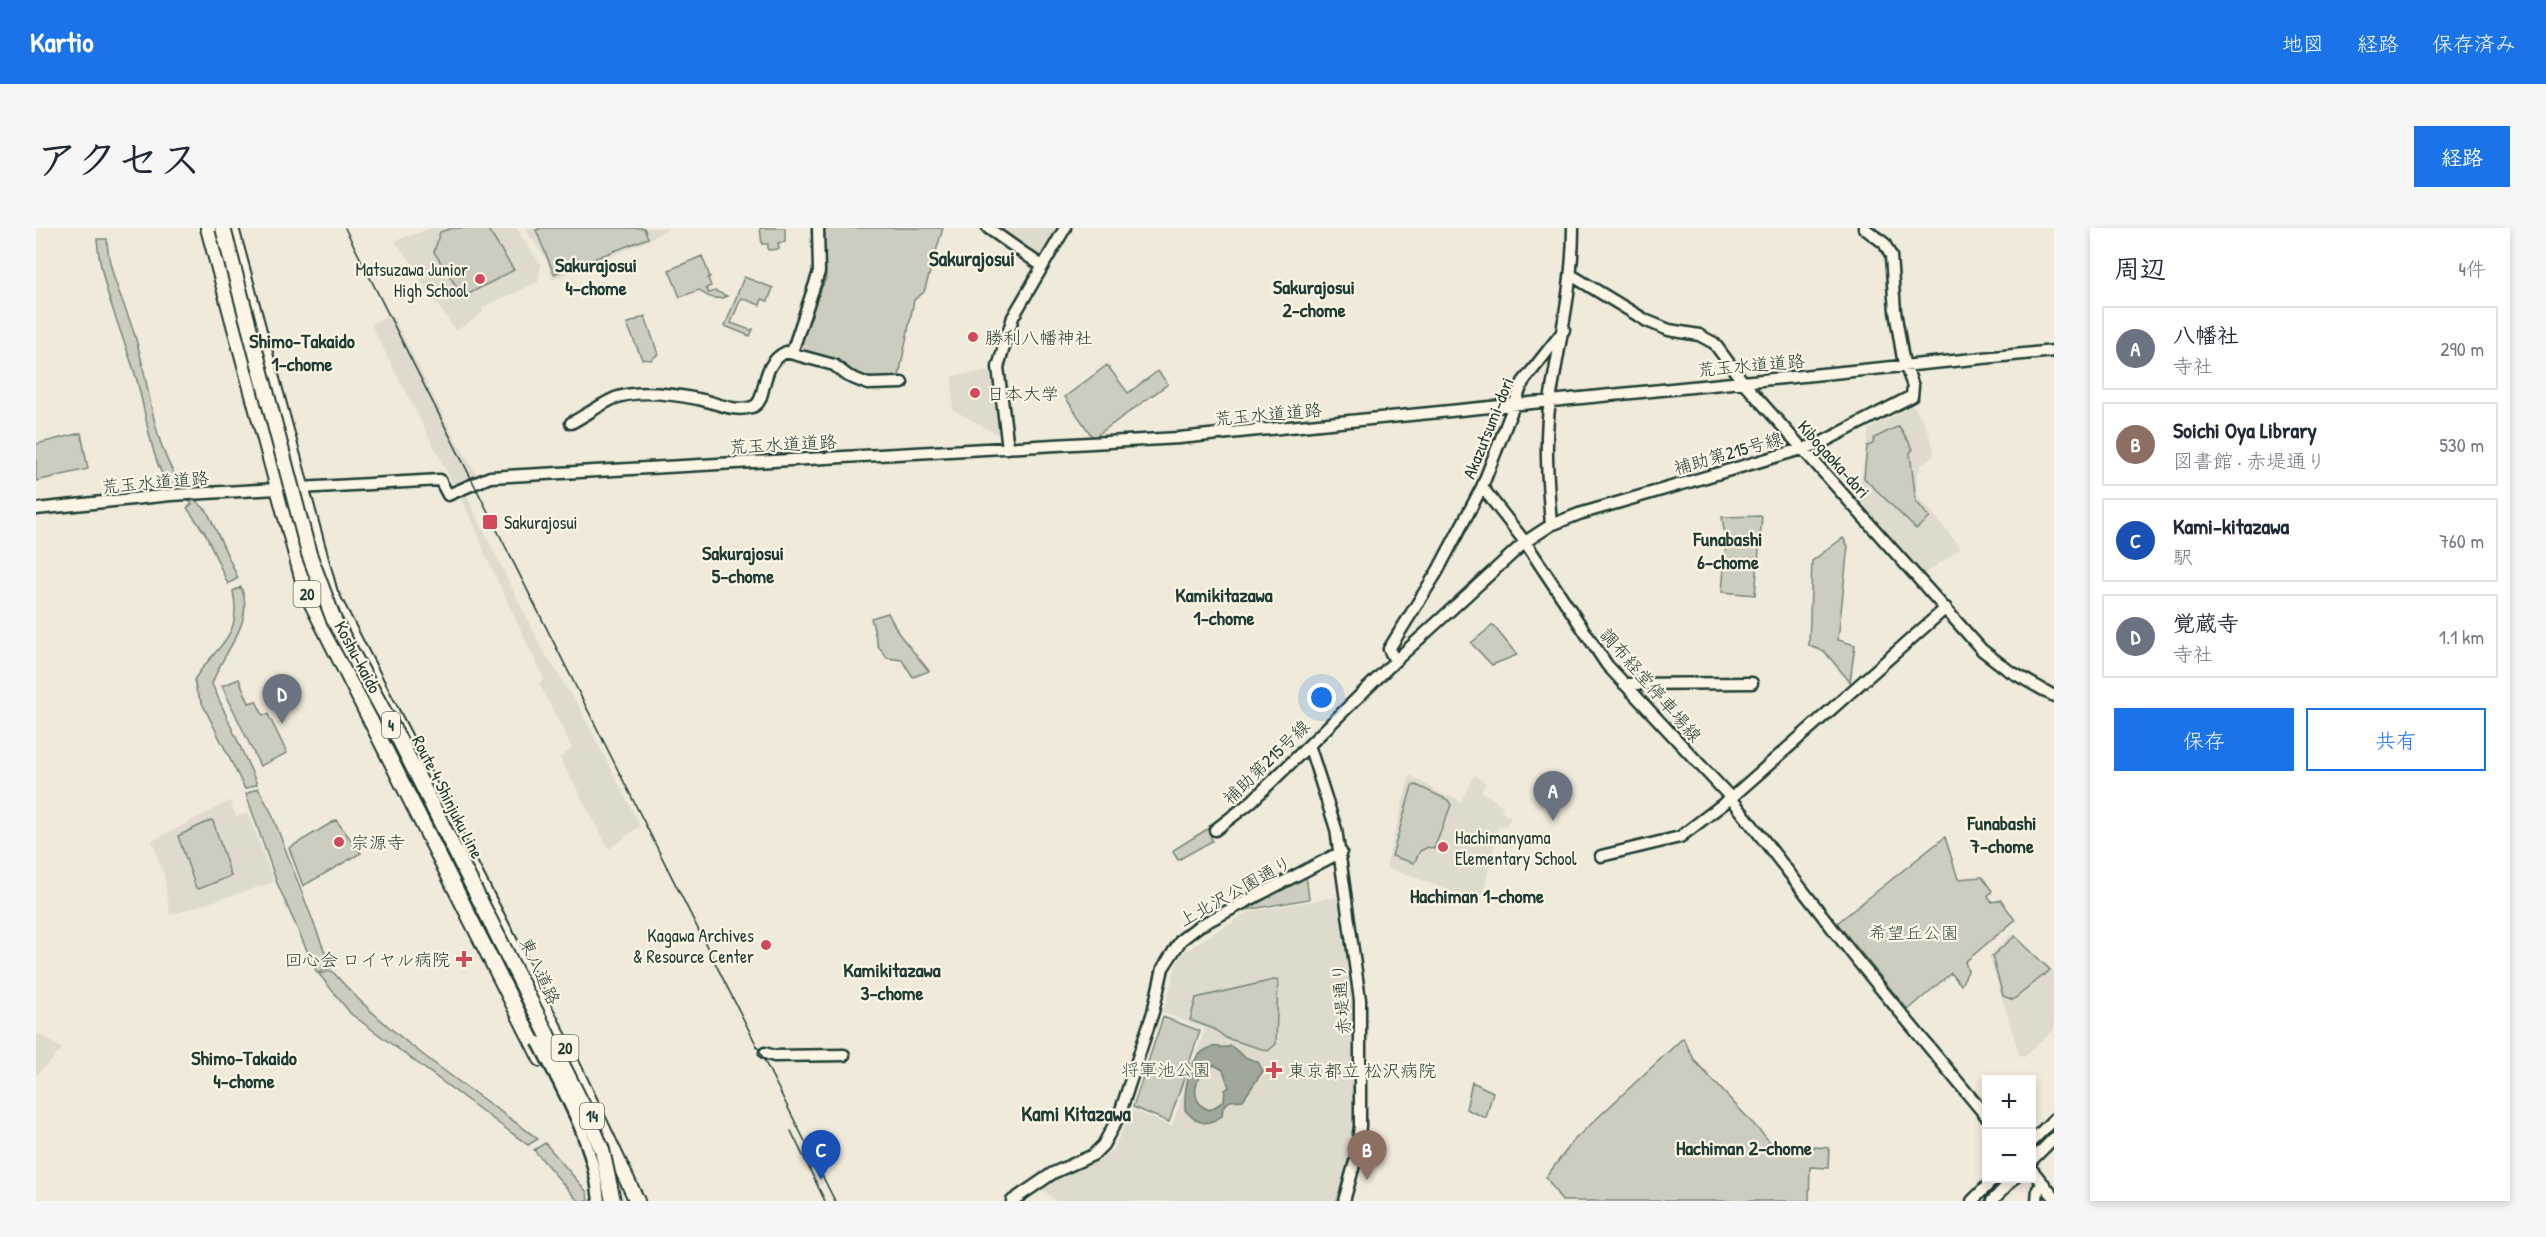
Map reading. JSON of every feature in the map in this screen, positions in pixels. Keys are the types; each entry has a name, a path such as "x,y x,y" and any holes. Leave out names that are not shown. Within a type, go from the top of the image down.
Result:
{"highway":[{"name":"Koshu-kaido","path":"208,228 290,542 319,621 399,772 578,1130 590,1162 616,1201"},
{"name":"Route 4 Shinjuku Line","path":"215,228 298,545 316,601 394,747 576,1110 595,1154 605,1201"},
{"name":"Route 4 Shinjuku Line","path":"223,228 309,554 324,598 401,743 588,1116 604,1158 616,1201"},
{"name":"Koshu-kaido","path":"231,228 312,536 321,566 346,628 409,742 563,1045 637,1201"},
{"path":"290,542 312,536"},
{"path":"300,573 321,566"}],"street":[{"path":"792,352 819,272 818,228"},
{"path":"988,228 1042,266"},
{"path":"1008,448 998,367 1013,317 1065,228"},
{"path":"1395,661 1525,542 1551,525 1547,472 1550,403 1564,330 1571,274 1573,228"},
{"path":"1864,228 1884,243 1891,256 1894,272 1895,311 1903,359 1908,366"},
{"name":"Kibogaoka-dori","path":"1571,274 1647,321 1669,330 1699,335 1714,343 1743,382 1992,659 2054,696"},
{"name":"Akazutsumi-dori","path":"1395,661 1389,650 1397,633 1437,572 1482,487 1512,406 1534,366 1564,330"},
{"name":"荒玉水道道路","path":"300,488 440,480 453,493 483,480 502,476 1179,438 1550,403 2054,351"},
{"path":"570,423 616,398 638,393 697,399 744,409 754,407 761,399 770,363 781,354 792,352 834,365 848,376 868,384 902,383"},
{"name":"補助第215号線","path":"1551,525 1587,511 1834,438 1910,398 1914,392 1908,366"},
{"name":"調布経堂停車場線","path":"1482,487 1525,542 1589,640 1624,684 1731,798 1863,967 1982,1111"},
{"name":"荒玉水道道路","path":"36,509 171,495 277,489"},
{"path":"1601,856 1680,837 1731,798 1946,608"},
{"name":"補助第215号線","path":"1215,830 1251,802 1395,661"},
{"path":"1624,684 1752,683"},
{"name":"赤堤通り","path":"1309,745 1341,852 1361,1009 1360,1126 1356,1158 1344,1201"},
{"name":"上北沢公園通り","path":"1012,1201 1053,1173 1093,1155 1103,1144 1119,1116 1153,1011 1162,968 1181,940 1199,926 1341,852"},
{"name":"東八道路","path":"498,920 595,1120 609,1157 616,1201"},
{"name":"東八道路","path":"478,932 538,1042 583,1134 597,1178 599,1201"},
{"path":"765,1053 774,1056 844,1055"},
{"path":"2036,1136 2054,1119"},
{"path":"2036,1156 2054,1138"},
{"path":"590,1162 594,1201"},
{"path":"2036,1176 2054,1197"},
{"path":"626,1179 631,1201"},
{"path":"1972,1201 1991,1183"},
{"path":"1992,1201 2010,1183"},
{"path":"2037,1201 2038,1190 2044,1185"}],"shaded area":[{"name":"Matsuzawa Junior High School","path":"431,228 516,228 541,265 538,282 483,307 482,313 456,331 420,280 423,277 395,241"},
{"path":"529,228 669,228 645,242 552,280 548,262 526,230"},
{"path":"995,228 1060,228 1039,260"},
{"path":"391,313 455,439 482,483 465,493 542,649 579,707 640,826 609,849 560,758 572,748 539,683 544,679 486,556 474,524 371,325"},
{"name":"日本大学","path":"993,371 997,374 1001,433 999,435 953,410 952,376"},
{"path":"1913,405 1925,424 1934,449 1933,456 1922,464 1916,480 1918,496 1961,548 1923,575 1862,505 1860,487 1869,429"},
{"name":"Hachimanyama Elementary School","path":"1410,775 1447,797 1451,796 1461,802 1474,775 1486,783 1481,791 1503,806 1500,811 1511,818 1505,827 1499,825 1481,902 1386,867"},
{"path":"230,801 236,817 248,813 274,882 170,915 164,875 152,841"},
{"name":"東京都立 松沢病院","path":"1337,897 1356,1009 1356,1131 1344,1201 1055,1201 1041,1187 1113,1150 1132,1110 1172,1126 1205,1029 1163,1013 1176,965 1184,952 1248,912"},
{"path":"2012,934 2054,971 2054,1030 2024,1057 2020,1056 1989,956"},
{"path":"36,1032 62,1049 36,1076"},
{"path":"1231,1046 1245,1057 1258,1062 1263,1071 1243,1100 1230,1101 1223,1107 1222,1116 1211,1122 1198,1121 1185,1110 1185,1092 1189,1073 1204,1051 1212,1047","holes":["1214,1065 1223,1070 1229,1087 1225,1090 1224,1101 1210,1110 1198,1101 1196,1095 1198,1081 1202,1074"]}],"green space":[{"path":"453,228 487,228 514,270 463,297 434,252 440,232"},
{"path":"542,228 644,228 648,238 554,274 536,230"},
{"path":"760,228 785,228 785,242 778,243 779,249 768,250 768,244 762,244"},
{"path":"823,228 943,228 924,292 914,300 898,381 870,380 834,362 795,350 826,278"},
{"path":"97,239 107,239 110,264 135,336 158,435 173,472 184,489 170,491 157,462 136,377 107,292"},
{"path":"702,256 710,277 708,278 711,286 706,288 709,293 715,291 727,296 712,298 699,290 680,297 669,270"},
{"path":"744,277 773,288 768,301 762,299 760,305 741,298 731,323 753,329 750,336 725,326"},
{"path":"645,316 658,354 651,360 642,359 627,324"},
{"path":"1107,365 1128,393 1158,371 1168,384 1093,438 1065,397"},
{"path":"1899,426 1913,449 1910,453 1916,501 1930,518 1916,529 1864,478 1867,446 1873,444 1874,438"},
{"path":"81,433 88,469 36,481 36,444"},
{"path":"186,498 193,498 207,511 238,578 228,584 205,533 187,508 192,504"},
{"path":"1762,516 1755,595 1722,592 1726,544 1722,517"},
{"path":"1843,538 1848,546 1838,640 1855,645 1850,682 1824,651 1809,646 1812,561"},
{"path":"241,587 244,613 241,625 212,684 257,784 245,789 197,693 194,680 231,631 235,607 233,591"},
{"path":"888,613 899,634 929,671 913,677 902,660 887,658 878,646 871,618"},
{"path":"1493,625 1517,655 1492,665 1471,643"},
{"path":"239,679 249,703 256,701 263,715 268,714 287,753 260,766 222,686"},
{"path":"1416,785 1448,800 1451,805 1434,849 1428,847 1420,851 1414,863 1392,856 1412,786"},
{"path":"258,788 271,812 331,968 317,973 277,883 246,794"},
{"path":"211,820 231,876 199,889 196,888 178,836"},
{"path":"336,820 361,853 303,886 289,848"},
{"path":"1209,828 1212,841 1178,860 1173,852 1175,849"},
{"name":"希望丘公園","path":"1945,837 1958,879 1982,877 1992,891 1988,896 1992,902 2001,900 2015,920 1965,962 1968,971 1961,985 1951,973 1908,1010 1837,923"},
{"path":"1306,875 1309,899 1246,910"},
{"path":"2015,936 2050,970 2013,1000 2003,996 1992,956"},
{"path":"332,971 404,1040 538,1139 528,1145 351,1014 319,974"},
{"path":"1278,979 1276,1044 1268,1051 1226,1038 1214,1029 1190,1020 1196,998"},
{"name":"将軍池公園","path":"1163,1017 1200,1031 1169,1122 1133,1107"},
{"path":"1683,1038 1695,1061 1772,1144 1829,1148 1828,1168 1810,1167 1809,1201 1562,1201 1546,1177 1575,1139"},
{"path":"1472,1082 1493,1092 1486,1118 1466,1109"},
{"path":"545,1143 587,1192 588,1201 578,1201 534,1150"}],"railway":[{"path":"345,228 835,1201"},
{"path":"791,1131 825,1201"}],"place":[{"name":"Matsuzawa Junior High School","path":"480,279"},
{"name":"勝利八幡神社","path":"973,337"},
{"name":"日本大学","path":"975,393"},
{"name":"Sakurajosui","path":"490,522"},
{"name":"覚蔵寺","path":"282,724"},
{"name":"八幡社","path":"1553,821"},
{"name":"宗源寺","path":"339,842"},
{"name":"Hachimanyama Elementary School","path":"1443,847"},
{"name":"Kagawa Archives & Resource Center","path":"766,945"},
{"name":"回心会 ロイヤル病院","path":"464,959"},
{"name":"東京都立 松沢病院","path":"1274,1070"},
{"name":"Kami-kitazawa","path":"821,1180"},
{"name":"Soichi Oya Library","path":"1367,1180"}],"district":[{"name":"Sakurajosui","path":"972,258"},
{"name":"Sakurajosui 4-chome","path":"596,276"},
{"name":"Sakurajosui 2-chome","path":"1314,298"},
{"name":"Shimo-Takaido 1-chome","path":"302,352"},
{"name":"Funabashi 6-chome","path":"1728,550"},
{"name":"Sakurajosui 5-chome","path":"743,564"},
{"name":"Kamikitazawa 1-chome","path":"1224,606"},
{"name":"Funabashi 7-chome","path":"2002,834"},
{"name":"Hachiman 1-chome","path":"1477,895"},
{"name":"Kamikitazawa 3-chome","path":"892,980"},
{"name":"Shimo-Takaido 4-chome","path":"244,1068"},
{"name":"Kami Kitazawa","path":"1076,1113"},
{"name":"Hachiman 2-chome","path":"1744,1147"}]}
